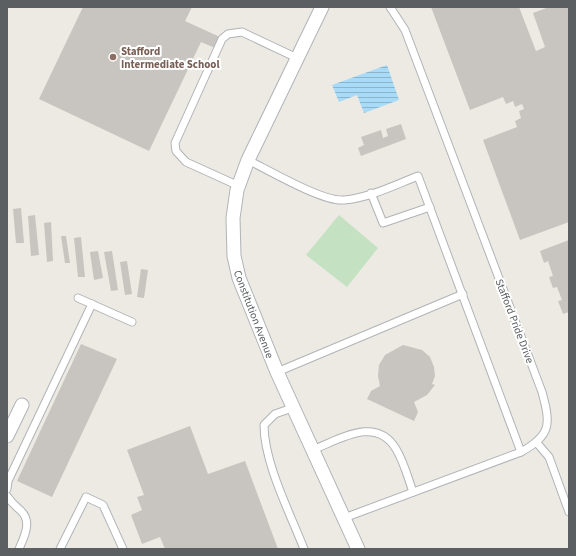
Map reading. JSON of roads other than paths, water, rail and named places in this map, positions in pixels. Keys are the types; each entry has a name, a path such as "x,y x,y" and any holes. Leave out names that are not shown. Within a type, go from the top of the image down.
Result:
{"street":[{"name":"Constitution Avenue","path":"322,7 248,160 238,186 233,218 234,256 239,278 292,408 358,549"},
{"path":"7,436 22,405"}],"lane":[{"name":"Stafford Pride Drive","path":"390,7 405,30 542,392 548,413 546,429 537,443"},
{"path":"238,186 186,162 176,151 176,142 222,39 234,31 242,32 297,58"},
{"path":"248,160 333,200 344,200 371,193 418,176 521,452"},
{"path":"371,193 383,223 430,207"},
{"path":"277,372 463,294"},
{"path":"78,298 132,322"},
{"path":"7,489 8,481 92,304"},
{"path":"292,408 275,414 264,424 264,437 269,459 304,549"},
{"path":"312,450 360,431 376,432 388,439 397,450 413,492"},
{"path":"344,518 521,452 537,443 549,457 569,512"},
{"path":"7,496 11,503 22,511 26,520 28,529 19,549"},
{"path":"60,549 86,497 103,505 123,549"}],"water":[{"path":"387,65 399,100 364,113 357,95 339,102 332,85"}],"place":[{"name":"Stafford Intermediate School","path":"113,57"}]}
